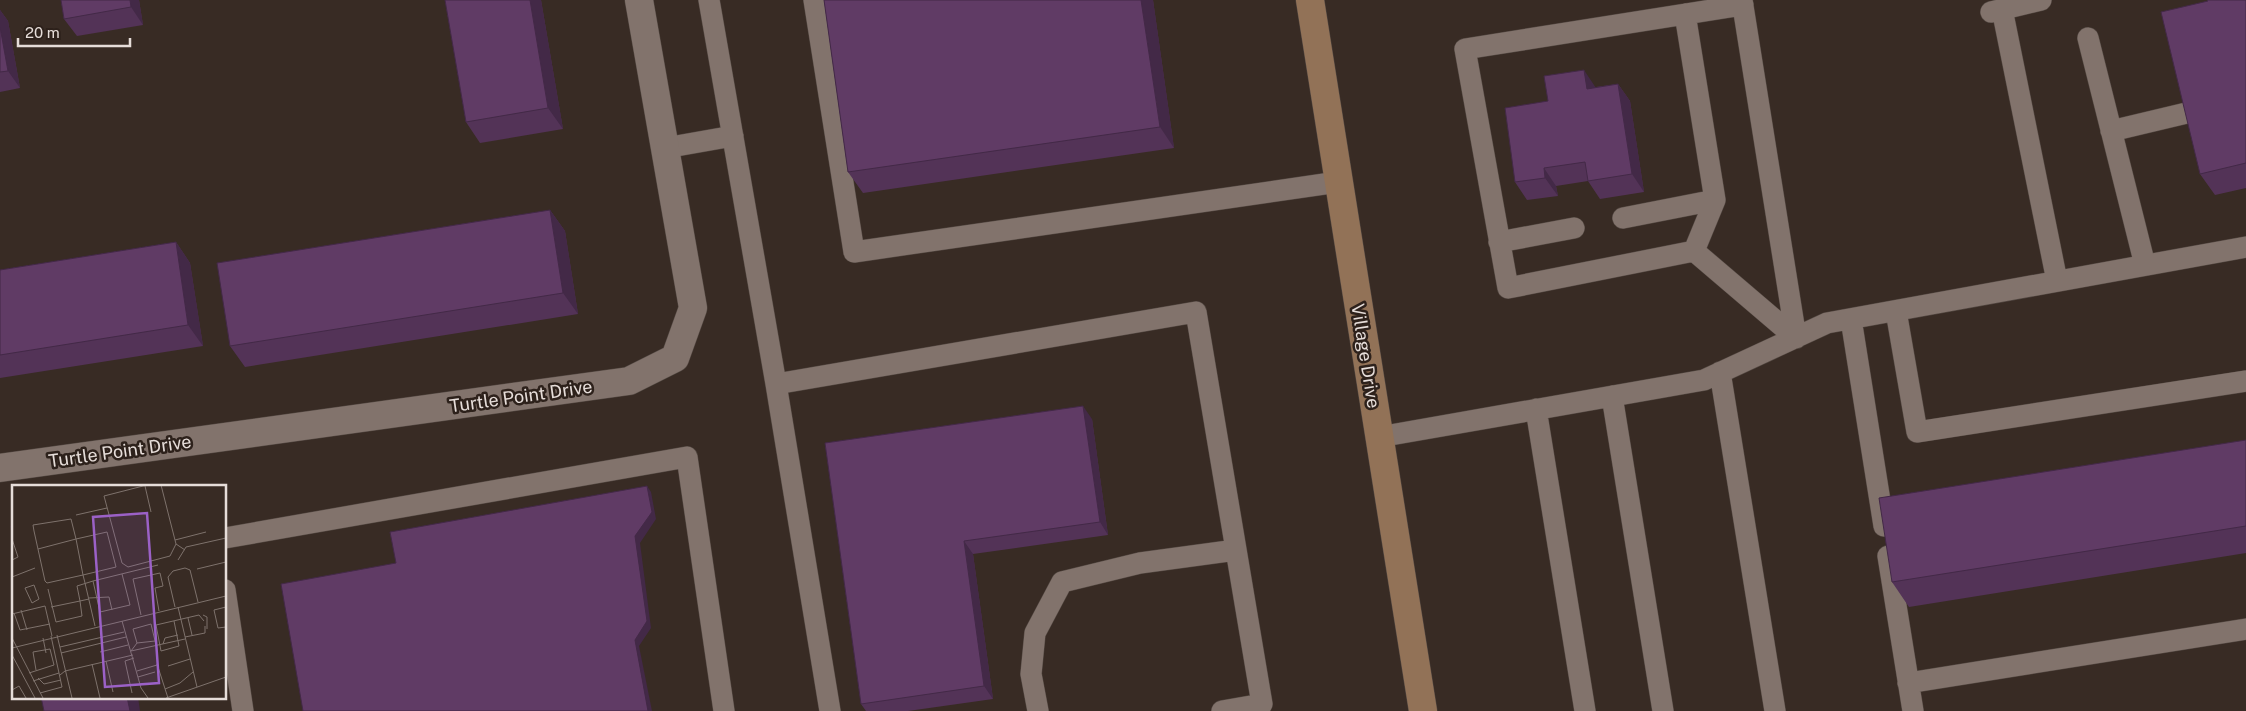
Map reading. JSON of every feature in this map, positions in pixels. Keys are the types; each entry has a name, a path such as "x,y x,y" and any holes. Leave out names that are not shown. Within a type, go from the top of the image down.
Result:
{"main road":[{"name":"Village Drive","path":"1310,0 1423,711"}],"street":[{"name":"Turtle Point Drive","path":"0,468 629,381 674,358 693,308 639,0"}],"lane":[{"path":"709,0 776,384 830,711"},
{"path":"814,0 854,252 1338,182"},
{"path":"2029,1 1997,11 2057,281"},
{"path":"1694,251 1508,288 1465,49 1685,14 1742,2 1796,338"},
{"path":"1685,14 1715,200 1694,251"},
{"path":"2088,38 2145,265"},
{"path":"2111,131 2195,111"},
{"path":"665,148 733,136"},
{"path":"1623,218 1715,200"},
{"path":"1499,242 1574,228"},
{"path":"1379,437 1704,380 1827,323 2246,247"},
{"path":"1694,251 1796,338"},
{"path":"1896,311 1917,432 2246,381"},
{"path":"776,384 1196,312 1262,704 1222,711"},
{"path":"1851,319 1913,711"},
{"path":"1720,372 1775,711"},
{"path":"1612,396 1663,711"},
{"path":"1536,409 1585,711"},
{"path":"226,538 687,457 724,711"},
{"path":"1038,711 1030,674 1035,633 1062,582 1140,563 1236,550"},
{"path":"226,597 243,711"},
{"path":"1908,683 2246,629"}],"building":[{"path":"61,0 130,0 131,7 64,19"},
{"path":"445,0 530,0 548,108 466,122"},
{"path":"824,0 1141,0 1160,127 848,172"},
{"path":"2207,0 2246,0 2246,163 2200,174 2161,12"},
{"path":"0,27 8,71 0,72"},
{"path":"1584,70 1587,89 1618,84 1632,174 1588,181 1585,162 1544,168 1545,178 1515,182 1505,108 1548,101 1544,76"},
{"path":"550,210 563,293 230,346 217,263"},
{"path":"176,242 188,325 0,355 0,270"},
{"path":"1083,406 1100,522 964,541 984,686 861,704 825,443"},
{"path":"2246,440 2246,526 1892,582 1879,498"},
{"path":"647,486 652,512 635,536 647,621 635,640 648,711 303,711 281,584 396,563 390,532"},
{"path":"41,698 127,698 130,711 44,711"}]}
